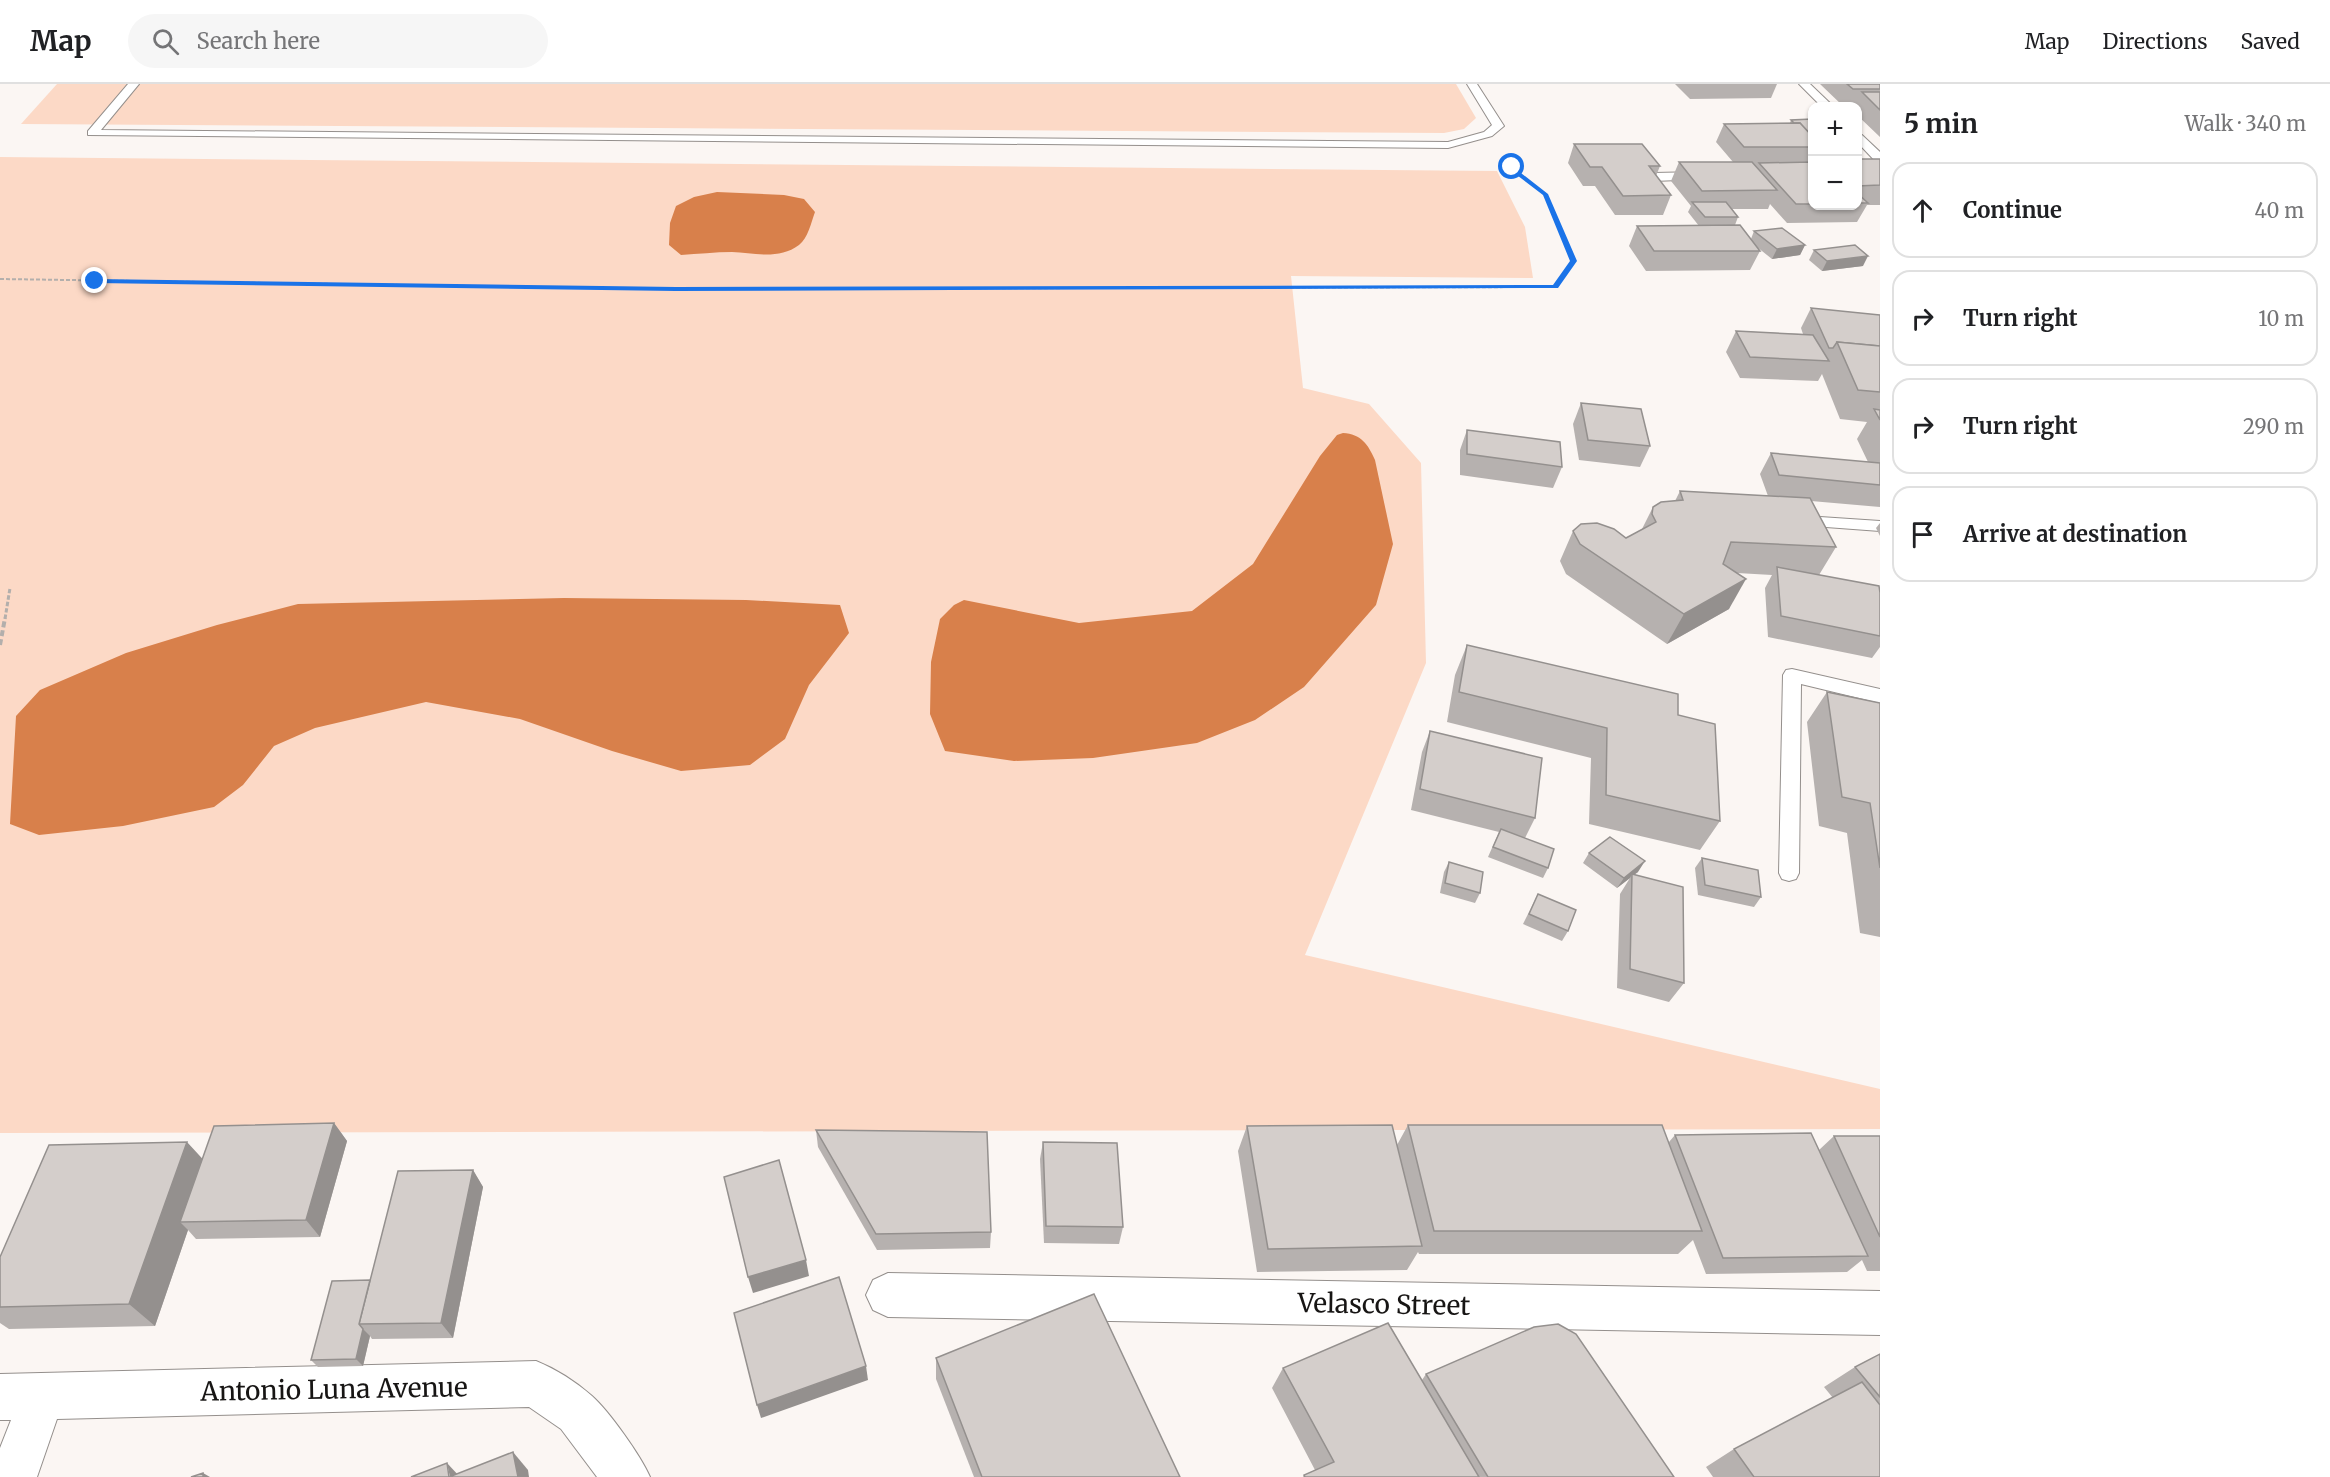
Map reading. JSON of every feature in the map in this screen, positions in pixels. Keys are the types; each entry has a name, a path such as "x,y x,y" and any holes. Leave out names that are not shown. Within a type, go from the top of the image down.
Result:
{"street":[{"name":"Velasco Street","path":"888,1295 1880,1313"},
{"path":"1083,1299 1104,1341"},
{"path":"1554,1307 1580,1345"},
{"name":"Antonio Luna Avenue","path":"21,1397 536,1384 577,1413 626,1477"},
{"path":"13,1477 21,1397"}],"lane":[{"path":"134,84 92,133 1448,145 1488,134 1498,126 1472,84"},
{"path":"1804,84 1823,102"},
{"path":"1862,142 1880,159"},
{"path":"1654,177 1710,176"},
{"path":"1805,520 1880,526"},
{"path":"1789,873 1792,675 1880,696"}],"path":[{"path":"0,279 676,289 1555,287 1574,261 1545,194 1474,138"},
{"path":"0,645 10,588"}],"shaded area":[{"path":"57,84 1456,84 1476,118 1464,129 1444,133 21,124"},
{"path":"0,157 1497,171 1525,227 1533,278 1291,276 1303,388 1369,404 1421,463 1426,663 1305,955 1880,1089 1880,1129 0,1133"},
{"path":"717,192 784,195 804,199 815,212 802,242 783,253 726,252 681,255 669,245 670,223 676,206 694,197"},
{"path":"1343,433 1355,435 1363,441 1375,460 1393,544 1376,605 1304,687 1255,720 1197,743 1093,758 1014,761 945,751 930,714 931,662 940,619 954,605 964,600 1079,623 1192,611 1253,564 1320,456 1337,435"},
{"path":"564,598 746,600 840,605 849,633 809,685 785,739 750,765 681,771 612,751 520,719 426,702 315,728 274,746 243,785 214,807 123,826 39,835 10,824 16,716 40,690 126,653 217,625 298,604"}],"building":[{"path":"1847,84 1880,84 1880,89 1853,89"},
{"path":"1862,92 1880,92 1880,110"},
{"path":"1808,119 1808,132 1800,123 1794,123 1791,120"},
{"path":"1800,123 1808,132 1808,147 1744,147 1724,124"},
{"path":"1574,144 1642,144 1660,166 1649,166 1671,195 1623,196 1602,167 1590,167"},
{"path":"1862,159 1880,159 1880,185 1862,186"},
{"path":"1679,162 1752,162 1777,190 1702,191"},
{"path":"1808,162 1808,204 1796,204 1759,163"},
{"path":"1692,202 1726,202 1738,217 1705,217"},
{"path":"1740,225 1760,251 1654,251 1637,226"},
{"path":"1782,228 1805,245 1777,249 1754,231"},
{"path":"1855,245 1868,256 1827,261 1814,250"},
{"path":"1811,308 1880,315 1880,346 1837,342 1833,348 1829,348"},
{"path":"1736,331 1813,335 1829,361 1750,357"},
{"path":"1837,342 1880,346 1880,392 1858,390"},
{"path":"1581,403 1641,409 1650,446 1588,440"},
{"path":"1874,409 1880,410 1880,420"},
{"path":"1467,430 1560,442 1562,467 1467,454"},
{"path":"1771,453 1880,463 1880,485 1779,475"},
{"path":"1680,491 1810,498 1836,547 1731,542 1723,564 1746,579 1684,614 1580,544 1573,531 1581,524 1597,523 1614,529 1626,538 1656,522 1652,514 1653,507 1661,502 1683,500"},
{"path":"1777,567 1879,586 1880,636 1781,616"},
{"path":"1467,645 1678,694 1678,715 1715,724 1720,821 1606,795 1607,728 1459,692"},
{"path":"1827,692 1880,703 1880,868 1870,803 1842,797"},
{"path":"1430,731 1542,758 1535,818 1420,789"},
{"path":"1501,829 1554,849 1548,868 1493,847"},
{"path":"1610,837 1645,861 1624,878 1589,853"},
{"path":"1702,858 1758,870 1761,897 1705,885"},
{"path":"1449,862 1483,872 1480,893 1445,883"},
{"path":"1632,874 1683,887 1684,983 1630,969"},
{"path":"1538,894 1576,910 1568,931 1529,914"},
{"path":"334,1123 306,1220 180,1222 214,1126"},
{"path":"1392,1125 1422,1246 1268,1249 1247,1126"},
{"path":"1408,1125 1662,1125 1702,1231 1434,1231"},
{"path":"816,1130 987,1132 991,1232 876,1234"},
{"path":"1811,1133 1868,1256 1723,1258 1675,1135"},
{"path":"1834,1136 1880,1136 1880,1237"},
{"path":"187,1142 129,1304 0,1307 0,1257 49,1145"},
{"path":"1043,1142 1117,1143 1123,1227 1046,1226"},
{"path":"779,1160 806,1260 748,1277 724,1177"},
{"path":"473,1170 441,1323 359,1324 398,1171"},
{"path":"839,1277 866,1366 757,1405 734,1313"},
{"path":"370,1280 359,1324 363,1329 356,1359 311,1360 332,1281"},
{"path":"1094,1294 1180,1477 982,1477 936,1358"},
{"path":"1388,1323 1479,1477 1305,1477 1304,1475 1334,1462 1283,1368"},
{"path":"1558,1324 1576,1334 1674,1477 1488,1477 1426,1374 1534,1327"},
{"path":"1880,1354 1880,1397 1855,1367"},
{"path":"1862,1382 1880,1405 1880,1477 1754,1477 1734,1449"},
{"path":"513,1452 518,1477 449,1477"},
{"path":"447,1463 449,1477 411,1477"},
{"path":"203,1473 203,1477 191,1477"}],"route":[{"path":"95,281 676,289 1555,287 1574,261 1545,194 1512,167"}]}
